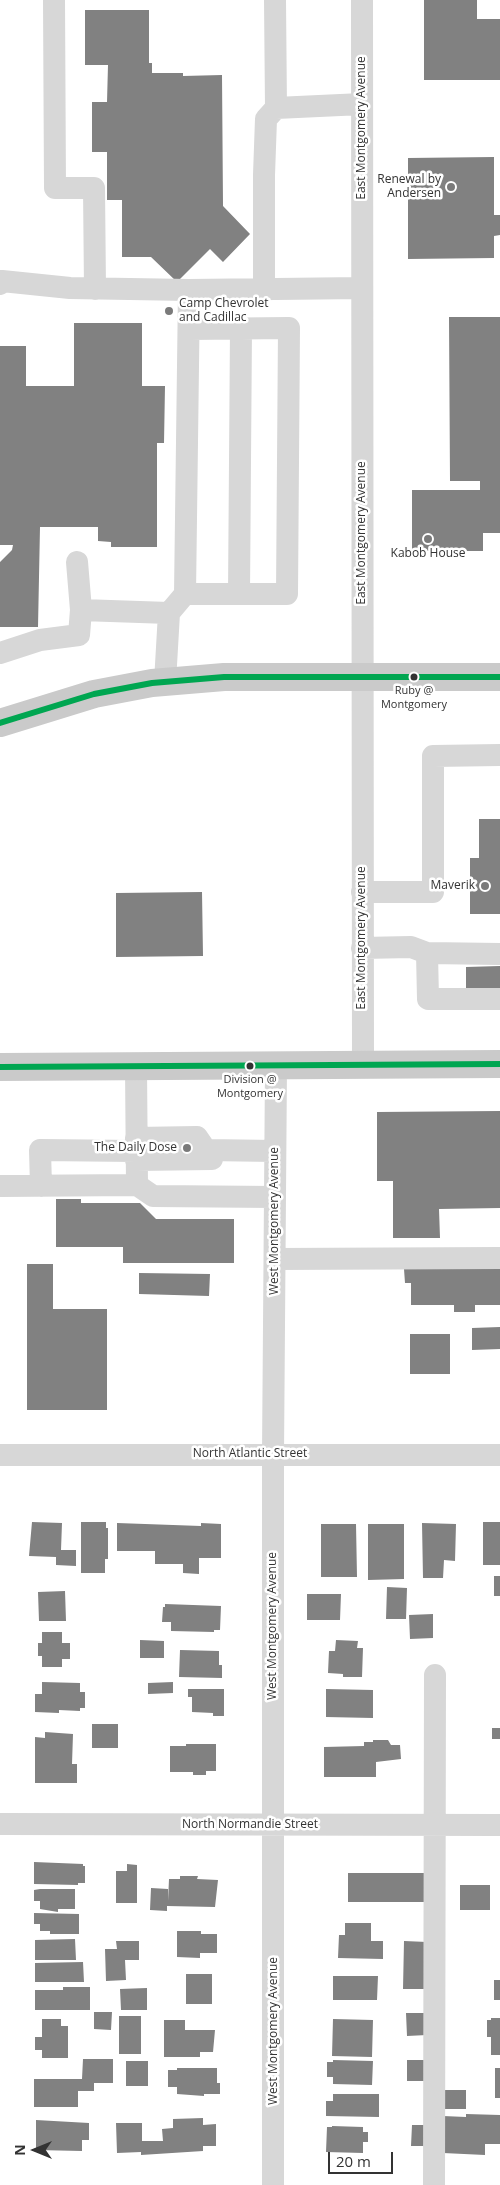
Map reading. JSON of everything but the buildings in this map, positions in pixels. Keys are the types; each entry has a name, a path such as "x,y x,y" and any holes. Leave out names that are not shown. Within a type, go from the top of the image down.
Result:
{"main road":[{"path":"0,723 94,694 165,682 224,677 500,677"},
{"path":"0,1067 500,1064"}],"street":[{"path":"54,0 55,188 94,188 96,289"},
{"path":"264,289 266,119 276,108 275,0"},
{"name":"East Montgomery Avenue","path":"362,0 363,1066"},
{"path":"276,108 362,104"},
{"path":"1,282 96,289 362,288"},
{"path":"165,682 169,613 185,594 189,290"},
{"path":"238,594 241,328"},
{"path":"185,594 287,594 289,328 189,329"},
{"path":"0,653 40,640 79,635 81,610 77,562"},
{"path":"81,610 169,613"},
{"path":"362,892 433,892 433,756 500,755"},
{"path":"362,948 411,947 437,953 500,954"},
{"path":"437,953 455,962 500,962"},
{"path":"437,953 428,999 500,999"},
{"name":"West Montgomery Avenue","path":"273,2185 273,1454 276,1066"},
{"path":"136,1067 137,1185"},
{"path":"41,1186 40,1150 136,1150 212,1158 206,1150 275,1151"},
{"path":"0,1186 137,1185 153,1196 275,1196"},
{"path":"275,1258 500,1258"},
{"name":"North Atlantic Street","path":"0,1455 273,1454 500,1456"},
{"path":"434,2185 435,1675"},
{"name":"North Normandie Street","path":"0,1824 500,1825"}],"transit line":[{"path":"0,723 94,694 152,683 224,677 500,677"},
{"path":"0,1067 500,1064"}],"place":[{"name":"Renewal by Andersen","path":"451,187"},
{"name":"Camp Chevrolet and Cadillac","path":"169,311"},
{"name":"Kabob House","path":"428,539"},
{"name":"Ruby @ Montgomery","path":"414,677"},
{"name":"Maverik","path":"485,886"},
{"name":"Division @ Montgomery","path":"250,1066"},
{"name":"The Daily Dose","path":"187,1148"}]}
